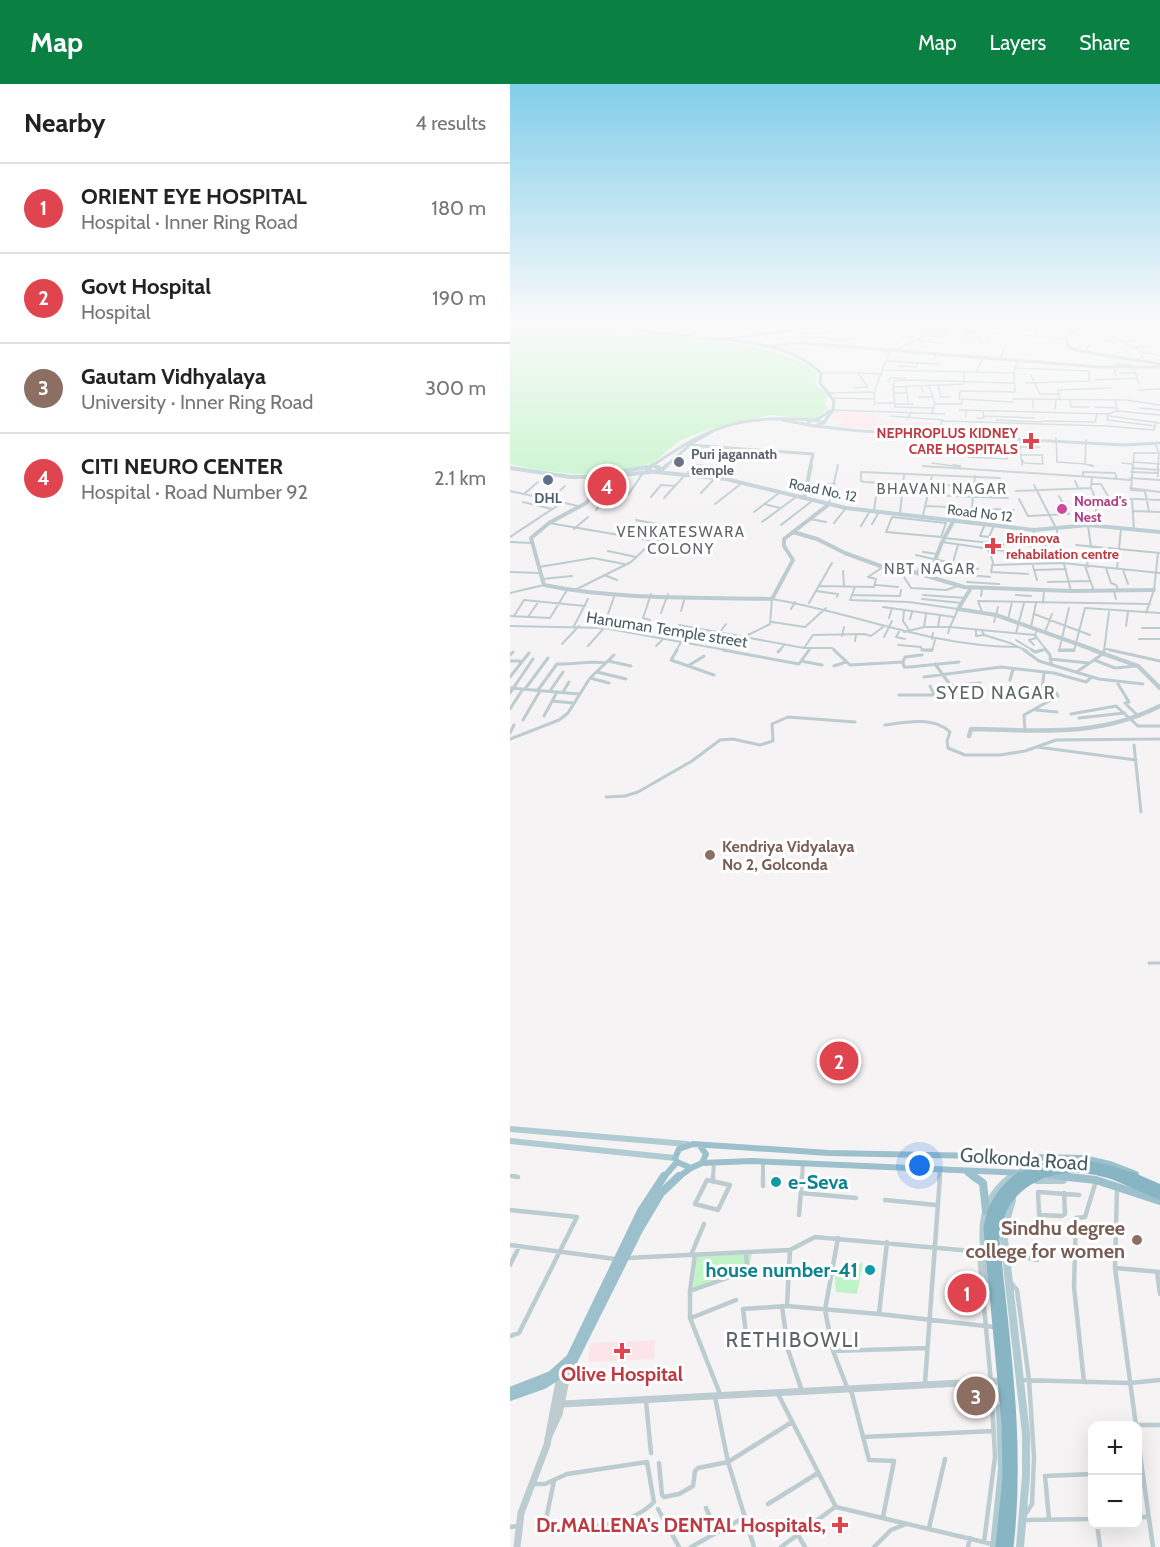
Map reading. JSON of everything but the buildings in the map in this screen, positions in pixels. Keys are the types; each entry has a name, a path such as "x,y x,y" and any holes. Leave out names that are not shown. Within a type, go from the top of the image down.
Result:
{"highway":[{"name":"Golkonda Road","path":"687,1144 829,1153 957,1156"},
{"path":"510,1397 560,1376 565,1369 622,1258 641,1211 676,1160 679,1149 687,1144"},
{"path":"698,1145 706,1154 702,1163"},
{"path":"957,1156 999,1156"},
{"name":"Golkonda Road","path":"999,1156 1083,1158 1110,1164 1160,1184"},
{"path":"676,1160 683,1166 691,1168"},
{"name":"Golkonda Road","path":"691,1168 702,1163 764,1162 1072,1176 1096,1180 1160,1201"},
{"path":"992,1545 1006,1487 1007,1437 988,1239 992,1209 1003,1192 1018,1179 1037,1169 1059,1163 1082,1163 1106,1167 1160,1189"},
{"path":"510,1391 565,1369 622,1258 662,1193 671,1182 691,1168"},
{"path":"1009,1547 1015,1488 1016,1437 995,1239 999,1211 1009,1196 1023,1183 1041,1174 1061,1169 1082,1168 1104,1172 1160,1195"},
{"path":"963,1172 978,1178 983,1183 986,1211"}],"main road":[{"path":"812,425 808,422 831,410 830,393 824,388"},
{"path":"812,425 824,422 833,410 834,398 825,388"},
{"path":"654,466 684,441 701,433 773,418 815,420 824,422 829,428"},
{"path":"662,469 687,446 714,431 773,418 829,428 957,435 1008,432 1019,438 1124,445 1158,443"},
{"path":"936,434 1008,432 1056,439"},
{"path":"510,466 597,478 654,472"},
{"name":"Road No. 12","path":"572,476 602,475 654,466 728,478 828,505 872,511 1023,527 1057,529 1098,524 1134,529"},
{"path":"648,467 646,470 654,472"},
{"name":"Road No. 12","path":"654,472 662,469"},
{"name":"Road No 12","path":"654,472 717,477 828,505 916,517 1034,530 1088,525 1160,532"},
{"path":"510,1129 687,1144"},
{"path":"513,1141 523,1130"},
{"path":"513,1141 676,1160"},
{"path":"992,1545 1002,1469 982,1252 983,1231 989,1199 1002,1182 1043,1157"},
{"path":"1020,1547 1026,1434 1025,1380 1004,1227 1009,1206 1015,1194 1040,1179 1080,1182 1096,1180"},
{"path":"989,1199 1001,1188 1015,1194"}],"street":[{"path":"876,388 874,399 877,404 933,408"},
{"path":"893,388 896,412"},
{"path":"906,388 908,401"},
{"path":"930,388 933,400 932,413"},
{"path":"939,388 941,399"},
{"path":"1010,411 1015,388"},
{"path":"1037,388 1040,394 1059,394"},
{"path":"1060,400 1058,390 1105,388"},
{"path":"1089,389 1092,395"},
{"path":"1139,390 1160,389"},
{"path":"962,400 959,399 960,391 1015,392"},
{"path":"830,393 874,392"},
{"path":"893,393 907,393"},
{"path":"919,397 933,400 950,398"},
{"path":"834,398 874,399"},
{"path":"923,399 962,404 962,400"},
{"path":"1033,399 1033,408"},
{"path":"962,400 1115,400 1159,403"},
{"path":"1055,409 1056,400"},
{"path":"1070,400 1071,407 1089,407"},
{"path":"1115,400 1117,410"},
{"path":"895,405 914,404"},
{"path":"852,411 854,406"},
{"path":"1095,407 1160,415"},
{"path":"1140,408 1160,410"},
{"path":"833,410 945,414 928,453"},
{"path":"959,410 1097,414 1158,422 1154,430 1106,425 996,420 984,416"},
{"path":"966,410 966,417"},
{"path":"1108,415 1117,410"},
{"path":"984,411 984,423"},
{"path":"977,418 984,418 984,411"},
{"path":"899,421 902,412"},
{"path":"908,419 911,412"},
{"path":"1034,413 1034,418"},
{"path":"891,416 968,424 1008,432 1042,422 1095,422 1098,421 1097,414"},
{"path":"1108,415 1107,420 1155,426"},
{"path":"968,424 1034,418 1042,422"},
{"path":"968,455 1007,456 1008,432 996,420"},
{"path":"968,424 968,432"},
{"path":"948,434 953,425"},
{"path":"953,455 957,435"},
{"path":"1019,438 1019,447 1022,457 1024,463 1041,464 1042,456 1022,457"},
{"path":"1056,439 1057,464 1093,466"},
{"path":"1085,464 1086,441"},
{"path":"1132,470 1158,473 1160,464 1158,443"},
{"path":"971,444 1007,447"},
{"path":"687,446 813,454 804,498"},
{"path":"687,446 723,451"},
{"path":"1019,447 1040,447"},
{"path":"708,475 732,449"},
{"path":"1130,488 1134,453 1159,453"},
{"path":"1022,457 1022,465"},
{"path":"1122,463 1160,464"},
{"path":"932,464 960,466 960,468"},
{"path":"664,498 694,465 715,467"},
{"path":"772,622 772,599 793,560 784,546 784,539 828,505 838,465"},
{"path":"923,466 1117,479 1150,477 1160,480"},
{"path":"904,484 861,481 861,472 1000,478"},
{"path":"1083,477 1083,472 1115,473 1117,479"},
{"path":"628,495 644,473"},
{"path":"900,513 904,475"},
{"path":"916,517 892,517 886,532 940,537 946,523 923,517 932,476"},
{"path":"970,518 975,476"},
{"path":"544,585 537,567 531,538 549,524 582,505 608,477"},
{"path":"701,493 717,477"},
{"path":"1092,477 1091,486 1098,524"},
{"path":"582,505 600,481 597,478"},
{"path":"1075,481 1078,488"},
{"path":"524,494 538,482"},
{"path":"861,526 872,511 878,482"},
{"path":"715,504 742,483"},
{"path":"651,497 661,484 675,486"},
{"path":"807,484 835,484"},
{"path":"943,540 1031,545 1058,544 1057,529 1034,484"},
{"path":"1016,491 1078,488 1101,484 1109,498 1160,500"},
{"path":"930,485 1000,486"},
{"path":"551,499 565,486"},
{"path":"1130,488 1160,492"},
{"path":"1130,488 1144,491 1149,512"},
{"path":"510,491 582,505"},
{"path":"754,512 779,493"},
{"path":"592,495 608,496 596,510"},
{"path":"928,495 1008,498"},
{"path":"1019,499 1028,516 1069,514 1059,496"},
{"path":"762,522 796,497"},
{"path":"1132,499 1134,529"},
{"path":"781,525 812,501"},
{"path":"523,502 552,509"},
{"path":"511,535 563,502"},
{"path":"764,504 781,508"},
{"path":"926,506 1014,510"},
{"path":"834,523 846,508"},
{"path":"1133,511 1160,512"},
{"path":"872,525 879,512"},
{"path":"574,529 588,517"},
{"path":"810,519 826,522"},
{"path":"549,524 567,529 654,540 664,539 672,530 662,525 636,520"},
{"path":"929,576 943,540 954,520"},
{"path":"985,524 980,536 988,537 994,525"},
{"path":"1088,525 1091,547"},
{"path":"635,538 646,528"},
{"path":"1117,569 1121,529"},
{"path":"573,591 638,557 665,530"},
{"path":"1034,530 1034,536"},
{"path":"794,532 817,539 845,553 883,567 929,576 971,588 999,587"},
{"path":"943,540 958,545 1005,551 1006,561"},
{"path":"510,542 532,543"},
{"path":"958,545 950,573 990,577"},
{"path":"1031,545 1031,556 1056,559 1057,563"},
{"path":"1076,545 1159,553 1154,572 1154,590 1146,613"},
{"path":"988,549 993,565 991,572 1028,574"},
{"path":"608,551 638,557"},
{"path":"922,552 939,554"},
{"path":"916,555 978,569"},
{"path":"537,567 593,558 625,565"},
{"path":"1087,561 1086,567 1094,591"},
{"path":"993,565 1017,566 1029,562 1057,563 1160,573"},
{"path":"808,604 832,563"},
{"path":"916,573 922,564"},
{"path":"1064,564 1071,591"},
{"path":"1033,566 1037,580"},
{"path":"875,585 876,579 868,577 883,567"},
{"path":"1106,568 1111,583 1116,585 1120,591"},
{"path":"899,569 911,588 946,590 958,585"},
{"path":"1034,570 1066,569"},
{"path":"843,570 844,586"},
{"path":"1123,570 1128,584"},
{"path":"510,572 540,573"},
{"path":"999,574 999,587"},
{"path":"604,575 617,580"},
{"path":"542,579 572,576"},
{"path":"1048,582 1090,581"},
{"path":"967,582 1044,591 1154,590"},
{"path":"510,593 544,585 573,591 615,594 772,599 826,608 889,629 933,640 975,647 1018,646"},
{"path":"819,585 898,587"},
{"path":"855,587 850,600 920,604 996,615 1076,643 1160,661"},
{"path":"948,633 958,609 971,588"},
{"path":"920,604 924,589"},
{"path":"981,596 982,589"},
{"path":"512,616 550,618 567,590"},
{"path":"852,595 900,596 901,590"},
{"path":"1030,603 1033,590"},
{"path":"816,591 835,592 838,594 837,597"},
{"path":"1043,603 1044,591"},
{"path":"1114,591 1116,599"},
{"path":"608,614 615,594"},
{"path":"642,634 650,620 643,618 651,594"},
{"path":"661,613 668,594"},
{"path":"923,595 964,600"},
{"path":"1016,596 1031,596"},
{"path":"681,611 686,597"},
{"path":"562,644 577,626 588,599"},
{"path":"922,599 964,600"},
{"path":"512,616 524,600 585,606"},
{"path":"983,613 978,601 1150,604"},
{"path":"528,617 539,602"},
{"path":"790,609 795,602"},
{"path":"1008,619 1012,602"},
{"path":"1016,633 1024,602"},
{"path":"1031,627 1036,603"},
{"path":"883,607 954,617"},
{"path":"994,622 998,607"},
{"path":"746,636 760,631 772,622 805,627 826,608"},
{"path":"889,618 892,608"},
{"path":"1069,608 1059,651 1074,651 1084,608 1109,612 1160,614"},
{"path":"904,610 903,621 910,631"},
{"path":"910,619 912,612"},
{"path":"1078,671 1105,651 1109,612"},
{"path":"1126,626 1128,612"},
{"path":"924,627 926,614"},
{"path":"1034,614 1090,634"},
{"path":"1045,632 1052,614"},
{"path":"938,627 940,615"},
{"path":"884,637 892,621"},
{"path":"720,632 726,624"},
{"path":"679,625 804,648 832,648 850,665 903,662"},
{"name":"Hanuman Temple street","path":"510,626 604,628 799,664 801,661 822,665"},
{"path":"842,636 844,627"},
{"path":"804,648 813,635 871,636 883,627"},
{"path":"905,639 896,637 901,632 924,627 1001,631 1035,636 1046,649 1051,661 1092,677 1118,683 1143,684"},
{"path":"588,646 604,628"},
{"path":"1142,628 1160,628"},
{"path":"1034,645 1029,640 1035,636 1037,629"},
{"path":"976,631 976,636 984,635 1018,646 1040,661 1089,663"},
{"path":"982,631 984,635"},
{"path":"999,640 1001,631"},
{"path":"898,645 921,647 922,650 932,651 933,633"},
{"path":"855,640 856,634"},
{"path":"656,646 664,639"},
{"path":"1139,639 1160,639"},
{"path":"1016,640 1035,652 1046,649"},
{"path":"681,642 670,662 714,675"},
{"path":"778,652 786,644"},
{"path":"801,661 810,648"},
{"path":"1105,651 1138,666 1160,688"},
{"path":"510,656 513,652"},
{"path":"510,677 529,652"},
{"path":"510,739 559,720 568,713 590,678 614,655"},
{"path":"688,666 704,656"},
{"path":"903,662 904,657 922,656"},
{"path":"510,709 548,658"},
{"path":"510,693 533,659"},
{"path":"1094,660 1104,665 1127,670 1138,666"},
{"path":"510,661 522,662"},
{"path":"523,720 539,690 557,664 575,665 595,661 632,666"},
{"path":"834,666 846,662"},
{"path":"903,662 907,667 959,662"},
{"path":"899,695 955,695 935,664"},
{"path":"924,677 1001,667 1044,672 1086,682 1092,677"},
{"path":"1010,680 1012,669"},
{"path":"550,691 562,672"},
{"path":"597,672 626,679"},
{"path":"1042,689 1044,672"},
{"path":"590,678 609,683"},
{"path":"563,692 569,682"},
{"path":"950,686 980,683"},
{"path":"1118,683 1129,702 1125,703 1138,716"},
{"path":"930,686 935,696"},
{"path":"512,688 579,694"},
{"path":"1034,698 1033,689 1055,691 1058,696 1040,705 1036,710"},
{"path":"543,716 557,692"},
{"path":"552,701 573,703"},
{"path":"1071,714 1116,706 1138,726 1160,726"},
{"path":"969,736 971,729 1025,731 1075,729 1131,719 1160,706"},
{"path":"1025,731 1024,715 1036,710 1057,712"},
{"path":"1079,718 1125,713"},
{"path":"606,797 624,797 644,790 651,782 671,774 710,745 725,739 737,739 752,745 768,744 773,741 772,724 781,719 788,717 855,722"},
{"path":"885,725 915,721 942,724 950,732 947,741 948,748 965,755 1008,754 1064,739 1160,739"},
{"path":"510,733 514,724"},
{"path":"1134,745 1141,812"},
{"path":"1037,747 1098,754 1110,758 1136,759"},
{"path":"1149,963 1160,963"},
{"path":"763,1186 764,1162"},
{"path":"713,1181 714,1163"},
{"path":"799,1215 803,1163"},
{"path":"925,1385 940,1170"},
{"path":"510,1176 518,1177"},
{"path":"707,1180 713,1181 730,1185 719,1209 696,1205 707,1180"},
{"path":"1084,1382 1074,1287 1076,1218 1085,1217 1096,1180"},
{"path":"1117,1186 1115,1268 1135,1421"},
{"path":"1004,1227 1040,1230 1038,1192 1064,1192 1079,1195"},
{"path":"1040,1215 1062,1216 1065,1214 1064,1192"},
{"path":"801,1193 856,1198"},
{"path":"885,1200 937,1205"},
{"path":"510,1210 577,1217 519,1333 510,1336"},
{"path":"704,1224 693,1255 690,1318 717,1395 728,1462 754,1547"},
{"path":"510,1245 622,1258 790,1250 810,1238 838,1238 982,1252"},
{"path":"838,1238 825,1310 833,1351 849,1389 869,1460 894,1461 883,1517"},
{"path":"879,1314 887,1242"},
{"path":"510,1265 519,1246"},
{"path":"790,1250 783,1326 792,1367 801,1391"},
{"path":"690,1291 744,1272 747,1268 746,1252"},
{"path":"1006,1252 1037,1260"},
{"path":"1115,1268 1159,1272 1160,1294"},
{"path":"690,1318 736,1300"},
{"path":"747,1341 743,1309 784,1306 930,1318 989,1326"},
{"path":"833,1351 928,1348"},
{"path":"548,1438 554,1431 562,1404 565,1369"},
{"path":"517,1547 514,1527 548,1438 560,1376"},
{"path":"1025,1380 1130,1383 1160,1380"},
{"path":"562,1404 995,1381 992,1545 836,1507 781,1547"},
{"path":"777,1393 836,1507"},
{"path":"646,1399 651,1453"},
{"path":"659,1463 664,1497 679,1494 693,1486 695,1471 698,1468 728,1462 792,1422"},
{"path":"1142,1425 1160,1425"},
{"path":"863,1437 994,1431"},
{"path":"928,1528 945,1460"},
{"path":"531,1484 545,1484 567,1474 647,1462 654,1502 646,1512 629,1519 578,1528 552,1527 546,1519 554,1481"},
{"path":"768,1504 818,1472"},
{"path":"1048,1519 1044,1476 1088,1474"},
{"path":"1140,1475 1153,1547"},
{"path":"658,1509 679,1547"},
{"path":"706,1509 717,1532"},
{"path":"692,1547 745,1516"},
{"path":"1142,1517 1149,1517"},
{"path":"1023,1520 1088,1519"},
{"path":"874,1547 891,1530 907,1523"},
{"path":"1098,1529 1100,1547"},
{"path":"798,1535 805,1547"},
{"path":"968,1547 970,1538"}],"shaded area":[{"path":"835,411 875,413 874,416 888,421 910,424 911,421 926,422 938,424 938,426 936,433 838,427 842,419 831,418"},
{"name":"Olive Hospital","path":"655,1340 654,1359 588,1362 590,1343"}],"green space":[{"path":"510,388 820,388 826,393 825,404 828,409 814,419 770,415 709,429 679,441 654,462 634,468 587,475 538,470 510,464"},
{"path":"752,1254 749,1268 693,1290 697,1256"},
{"path":"863,1263 857,1294 836,1292 834,1268"}],"place":[{"name":"NEPHROPLUS KIDNEY CARE HOSPITALS","path":"1031,441"},
{"name":"Puri jagannath temple","path":"679,462"},
{"name":"DHL","path":"548,480"},
{"name":"CITI NEURO CENTER","path":"607,486"},
{"name":"Nomad's Nest","path":"1062,509"},
{"name":"Brinnova rehabilation centre","path":"993,546"},
{"name":"Kendriya Vidyalaya No 2, Golconda","path":"710,855"},
{"name":"Govt Hospital","path":"839,1061"},
{"name":"e-Seva","path":"776,1182"},
{"name":"Sindhu degree college for women","path":"1137,1240"},
{"name":"house number-41","path":"870,1270"},
{"name":"ORIENT EYE HOSPITAL","path":"967,1293"},
{"name":"Olive Hospital","path":"622,1351"},
{"name":"Gautam Vidhyalaya","path":"976,1396"},
{"name":"Dr.MALLENA's DENTAL Hospitals,","path":"840,1525"}],"district":[{"name":"BHAVANI NAGAR","path":"942,489"},
{"name":"VENKATESWARA COLONY","path":"681,540"},
{"name":"NBT NAGAR","path":"930,569"},
{"name":"SYED NAGAR","path":"996,693"},
{"name":"RETHIBOWLI","path":"793,1340"}]}
